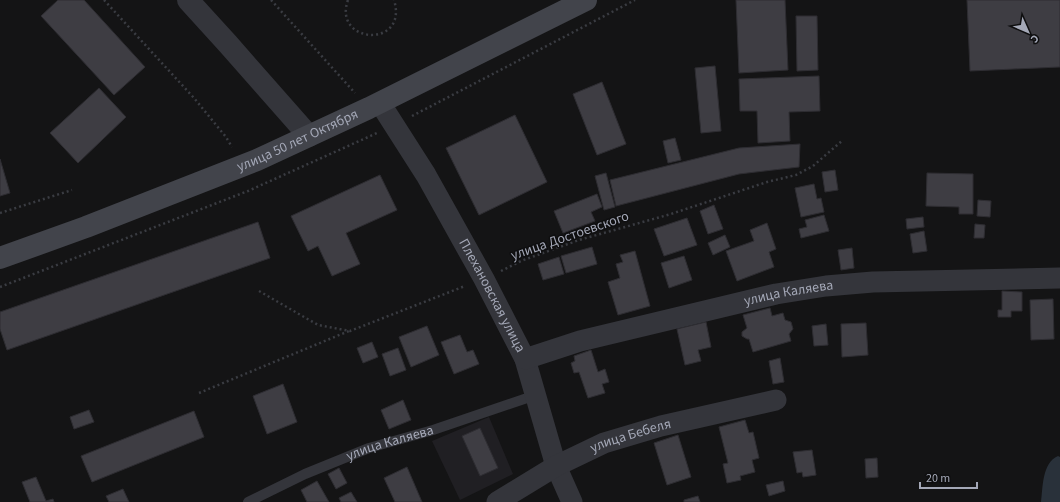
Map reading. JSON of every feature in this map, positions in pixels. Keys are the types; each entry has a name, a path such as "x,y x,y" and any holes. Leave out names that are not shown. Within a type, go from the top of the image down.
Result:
{"main road":[{"name":"улица 50 лет Октября","path":"0,258 86,227 243,165 309,136 374,106 586,0"}],"street":[{"path":"188,0 309,136"},
{"name":"Плехановская улица","path":"374,106 426,175 484,279 525,359 556,466 572,502"},
{"name":"улица Каляева","path":"525,359 580,341 776,294 826,286 873,282 1060,278"},
{"name":"улица Бебеля","path":"497,502 556,466 604,443 661,426 776,400"}],"lane":[{"name":"улица Каляева","path":"248,502 305,474 369,448 433,430 536,395"}],"path":[{"path":"104,0 194,98 226,137 243,165 252,189"},
{"path":"271,0 374,106"},
{"path":"348,0 346,14 349,22 358,32 370,36 378,35 386,31 392,25 396,17 395,0"},
{"name":"улица Достоевского","path":"200,393 350,331 484,279 521,261 579,240 671,214 767,182 796,175 813,166 843,140"},
{"path":"0,213 72,190"},
{"path":"259,291 318,325 350,331"}],"shaded area":[{"path":"489,417 513,474 460,500 432,441"},
{"path":"1058,456 1060,457 1060,502 1041,502 1046,470 1053,459"}],"building":[{"path":"58,0 84,0 145,67 114,95 41,16"},
{"path":"736,0 785,0 788,70 739,73"},
{"path":"967,0 1060,0 1060,67 970,71"},
{"path":"796,16 817,16 818,70 797,71"},
{"path":"715,66 721,131 701,133 695,68"},
{"path":"819,76 820,111 789,112 790,141 758,143 757,111 740,111 739,79"},
{"path":"602,82 626,144 597,155 573,94"},
{"path":"99,88 126,117 78,163 50,133"},
{"path":"515,115 547,182 479,215 446,148"},
{"path":"675,138 681,160 668,163 663,141"},
{"path":"800,144 799,167 739,174 616,206 610,180 739,148"},
{"path":"0,159 10,193 0,196"},
{"path":"835,170 838,190 825,192 822,172"},
{"path":"606,173 615,207 604,210 595,176"},
{"path":"927,173 973,174 973,214 959,214 959,207 926,206"},
{"path":"380,175 397,210 346,233 360,264 332,276 318,246 308,251 291,216"},
{"path":"814,184 817,199 821,198 824,212 801,217 795,188"},
{"path":"597,194 602,207 591,212 595,221 563,233 554,211"},
{"path":"978,200 991,201 990,217 977,216"},
{"path":"714,205 723,229 708,234 700,211"},
{"path":"824,215 829,231 801,238 799,229 807,227 805,220"},
{"path":"923,217 924,227 907,229 906,219"},
{"path":"687,218 697,245 664,256 654,229"},
{"path":"258,222 270,258 7,350 0,329 0,312"},
{"path":"767,223 776,249 769,252 774,267 737,281 726,251 754,241 750,230"},
{"path":"975,224 985,225 984,238 974,238"},
{"path":"924,231 927,251 913,253 910,234"},
{"path":"725,235 730,247 713,255 708,243"},
{"path":"592,247 597,264 566,273 561,256"},
{"path":"852,248 854,268 841,270 838,250"},
{"path":"635,251 650,306 618,315 608,282 620,278 616,264 623,262 620,255"},
{"path":"684,256 692,280 669,288 661,263"},
{"path":"559,257 564,274 543,280 538,264"},
{"path":"1002,291 1022,292 1022,311 1011,311 1011,317 998,317 998,310 1002,310"},
{"path":"1053,299 1054,339 1031,340 1030,300"},
{"path":"770,308 772,316 783,313 785,320 791,322 793,329 789,334 791,341 753,352 749,339 742,336 742,332 747,328 743,315"},
{"path":"706,322 711,347 698,350 701,361 685,365 677,329"},
{"path":"866,323 868,355 842,357 841,324"},
{"path":"826,324 828,345 814,346 812,326"},
{"path":"427,326 439,355 411,367 399,337"},
{"path":"460,335 467,352 473,350 479,364 454,374 441,342"},
{"path":"372,342 378,357 363,363 357,348"},
{"path":"398,348 406,370 390,376 382,354"},
{"path":"591,350 598,372 605,369 609,382 602,384 605,393 588,398 579,372 574,373 571,363 575,361 574,356"},
{"path":"780,358 784,382 773,384 769,361"},
{"path":"283,384 297,422 267,434 253,396"},
{"path":"403,400 411,420 389,429 381,410"},
{"path":"89,410 94,422 74,429 70,417"},
{"path":"194,411 204,437 92,482 81,456"},
{"path":"745,420 749,433 753,432 759,458 752,460 755,472 740,476 741,480 727,483 723,464 728,463 719,427"},
{"path":"480,428 498,468 480,476 462,436"},
{"path":"678,435 691,477 667,485 654,443"},
{"path":"812,450 816,475 803,477 802,472 797,473 793,452"},
{"path":"877,458 878,477 866,478 865,459"},
{"path":"407,467 422,502 395,502 384,478"},
{"path":"339,468 347,483 336,489 328,474"},
{"path":"36,477 46,501 53,499 54,502 30,502 22,482"},
{"path":"317,481 329,502 307,502 301,490"},
{"path":"783,481 785,491 769,496 766,485"},
{"path":"123,489 129,502 109,502 106,496"},
{"path":"351,492 357,502 341,502 339,498"},
{"path":"698,496 700,502 684,502 684,500"}]}
